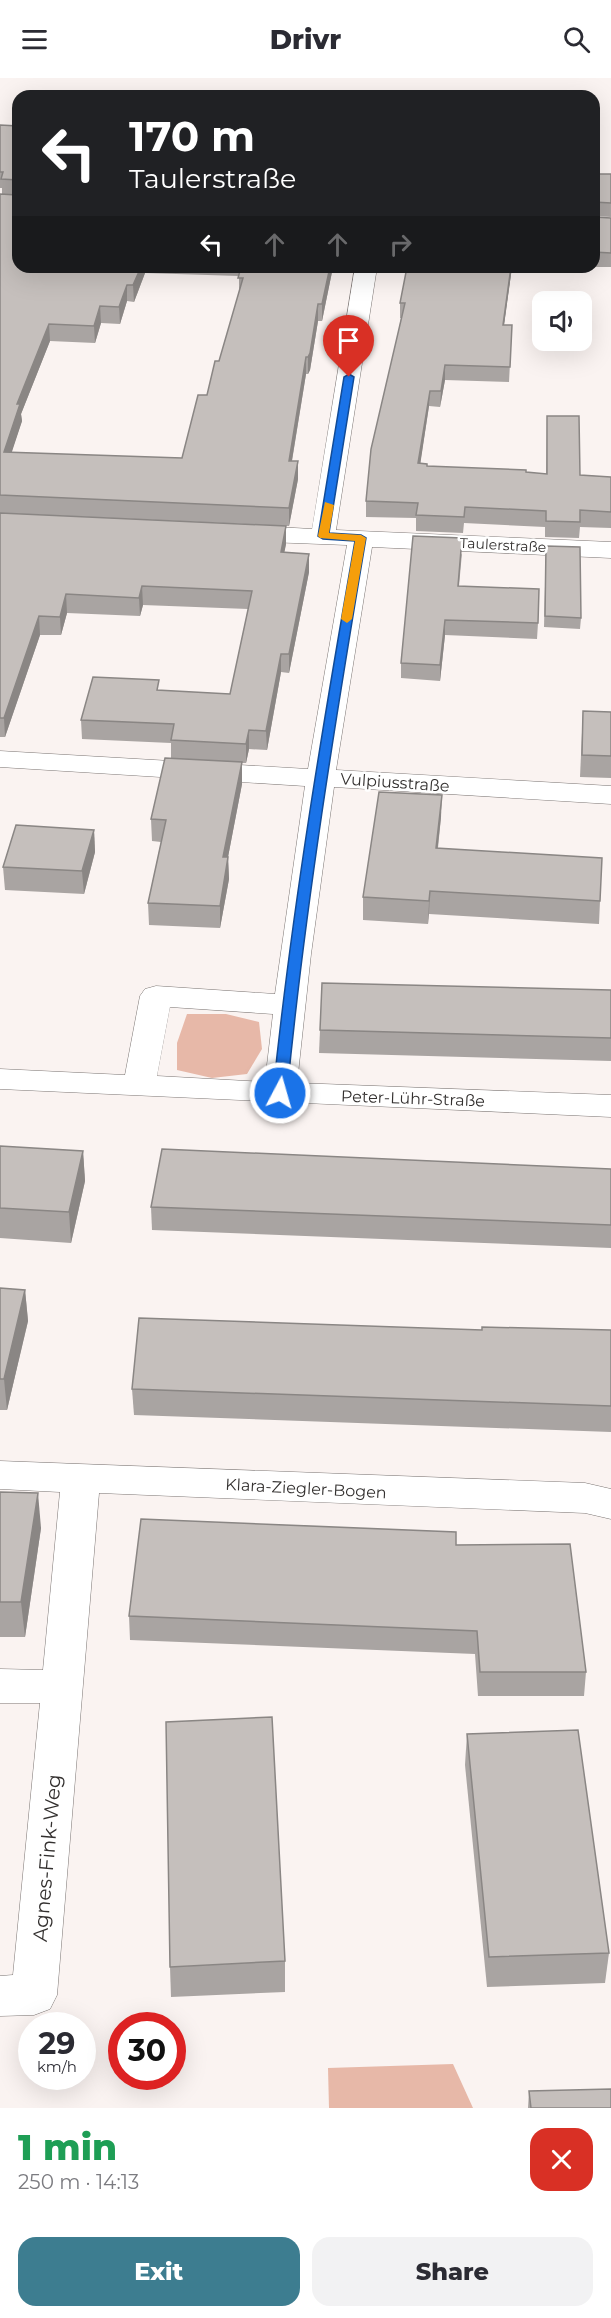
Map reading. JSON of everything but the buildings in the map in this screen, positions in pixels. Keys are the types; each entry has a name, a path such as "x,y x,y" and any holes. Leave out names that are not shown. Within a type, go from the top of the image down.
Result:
{"street":[{"path":"323,536 365,273"},
{"name":"Taulerstraße","path":"216,531 611,550"},
{"path":"280,1093 289,1005 320,777 361,538"},
{"name":"Vulpiusstraße","path":"0,759 611,795"},
{"path":"139,1085 156,996 289,1005"},
{"name":"Peter-Lühr-Straße","path":"0,1079 611,1106"},
{"name":"Klara-Ziegler-Bogen","path":"0,1476 81,1477 585,1498 611,1504"},
{"name":"Agnes-Fink-Weg","path":"0,1996 34,1995 81,1477"},
{"path":"0,1686 63,1687"}],"shaded area":[{"path":"187,1014 226,1014 259,1022 262,1049 247,1074 212,1078 177,1070 177,1043"},
{"path":"453,2064 473,2108 329,2108 328,2068"}],"slow traffic":[{"path":"328,505 323,536 361,538 347,619"}],"route":[{"path":"280,1093 289,1005 320,777 361,538 323,536 349,377"}]}
